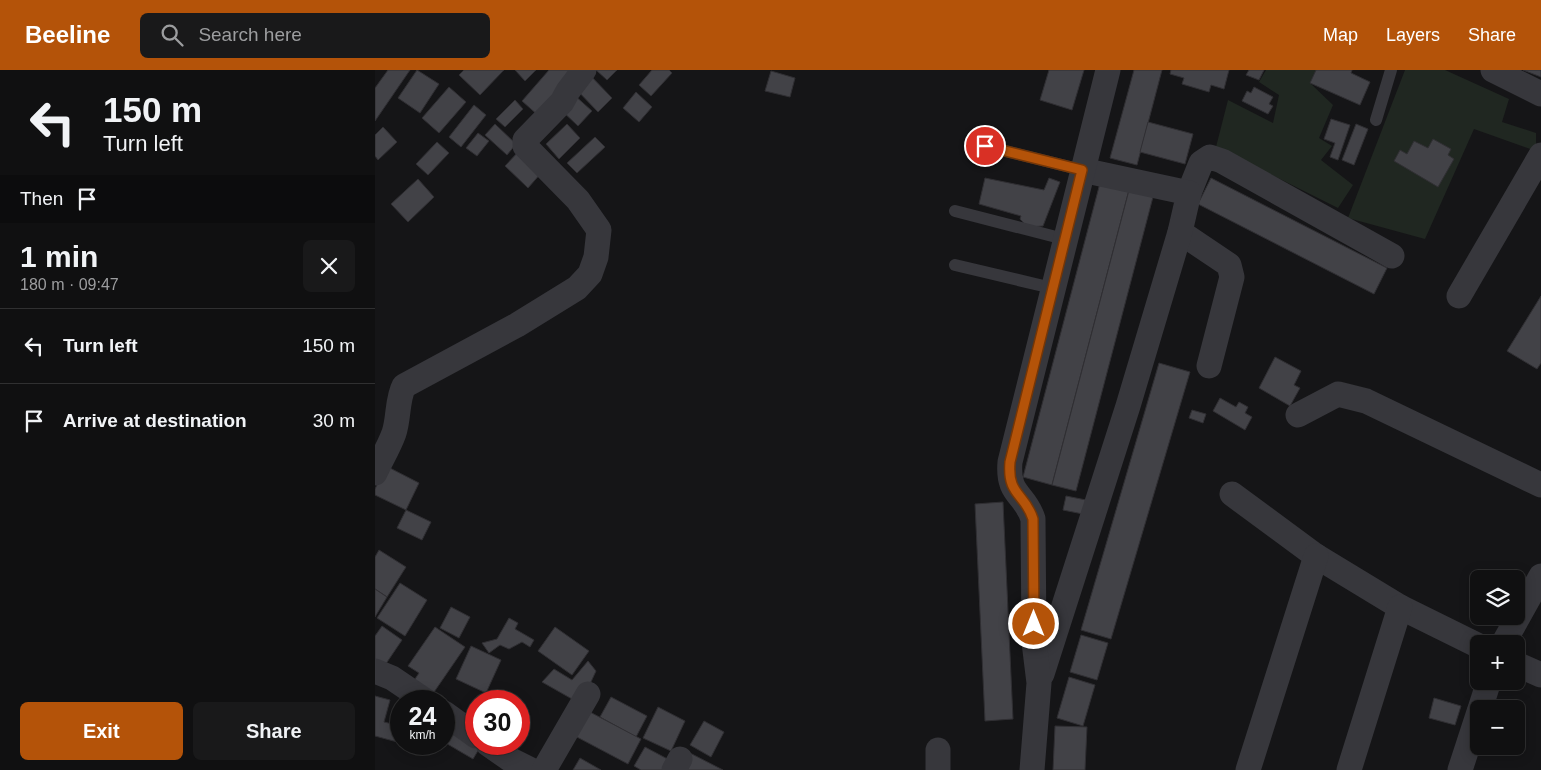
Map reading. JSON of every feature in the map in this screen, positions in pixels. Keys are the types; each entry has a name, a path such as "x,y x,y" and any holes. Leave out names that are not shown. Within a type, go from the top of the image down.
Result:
{"street":[{"path":"375,473 394,433 400,408 401,392 405,386 517,325 577,288 589,274 597,257 599,230 578,200 525,146 525,140 562,102 567,92 585,70"},
{"path":"1031,770 1039,683 1034,642 1033,519 1028,507 1016,495 1009,475 1010,462 1064,239 1108,70"},
{"path":"1493,70 1541,94"},
{"path":"1459,296 1541,155"},
{"path":"1039,683 1128,406 1180,232 1189,193 1201,163 1210,157 1222,161 1392,256"},
{"path":"1082,170 1189,193"},
{"path":"1180,232 1229,265 1232,277 1209,366"},
{"path":"1298,416 1337,394 1349,395 1366,400 1541,485"},
{"path":"1232,494 1316,556 1400,607 1470,642"},
{"path":"1248,770 1316,556"},
{"path":"1508,635 1541,576"},
{"path":"1349,770 1400,607"},
{"path":"1525,668 1541,675"},
{"path":"375,671 392,678 410,690"},
{"path":"544,770 588,694"},
{"path":"1460,770 1470,738"},
{"path":"504,755 531,770"}],"lane":[{"path":"1376,120 1391,70"},
{"path":"985,146 1082,170"},
{"path":"955,211 1064,239"},
{"path":"955,265 1052,288"}],"shaded area":[{"path":"1266,70 1316,70 1310,83 1333,105 1319,138 1332,146 1321,160 1353,185 1338,208 1216,147 1228,100 1273,123 1279,95 1259,82"},
{"path":"1405,70 1445,70 1509,99 1502,122 1536,133 1536,151 1474,129 1425,239 1348,218"}],"building":[{"path":"388,70 410,70 375,121 375,88"},
{"path":"417,70 439,84 420,113 398,98"},
{"path":"464,70 504,70 480,95 459,75"},
{"path":"515,70 536,70 525,81"},
{"path":"549,70 579,70 540,117 522,101"},
{"path":"596,70 617,70 607,80"},
{"path":"652,70 669,70 672,73 651,96 639,85"},
{"path":"1049,70 1084,70 1072,110 1040,100"},
{"path":"1134,70 1162,70 1137,165 1110,158"},
{"path":"1171,70 1229,70 1224,89 1211,85 1209,92 1182,84 1184,78 1170,74"},
{"path":"1249,70 1264,70 1259,80 1246,75"},
{"path":"1316,70 1352,70 1351,73 1370,82 1360,105 1310,83"},
{"path":"1523,70 1541,70 1541,77"},
{"path":"771,71 795,78 790,97 765,91"},
{"path":"587,72 612,98 598,112 573,86"},
{"path":"449,87 466,102 439,133 422,118"},
{"path":"1254,87 1273,97 1269,104 1273,106 1268,114 1242,101 1247,91 1251,93"},
{"path":"636,92 652,107 639,122 623,108"},
{"path":"573,94 592,111 578,126 559,108"},
{"path":"515,100 523,109 505,127 496,119"},
{"path":"474,105 486,115 461,147 449,137"},
{"path":"1331,119 1350,125 1338,160 1330,157 1335,143 1324,139"},
{"path":"1148,122 1193,134 1185,164 1140,152"},
{"path":"495,124 516,144 507,155 485,135"},
{"path":"567,124 580,138 559,159 546,144"},
{"path":"1356,124 1368,129 1354,165 1342,160"},
{"path":"383,127 397,142 378,160 375,156 375,135"},
{"path":"478,133 489,141 477,156 466,148"},
{"path":"595,137 605,147 577,173 567,163"},
{"path":"1433,139 1451,149 1448,155 1454,159 1438,187 1394,161 1400,150 1407,154 1414,141 1428,148"},
{"path":"437,142 449,153 428,175 416,164"},
{"path":"519,151 542,172 528,188 505,166"},
{"path":"985,178 1044,190 1049,178 1060,182 1043,226 1028,227 1020,219 1021,216 979,204"},
{"path":"1211,178 1387,268 1374,294 1198,204"},
{"path":"418,179 434,197 408,222 391,204"},
{"path":"1100,183 1129,190 1052,485 1023,477"},
{"path":"1129,190 1153,197 1076,491 1052,485"},
{"path":"1541,296 1541,363 1537,369 1507,351"},
{"path":"1275,357 1301,371 1294,385 1300,388 1290,406 1259,388"},
{"path":"1159,363 1190,372 1111,639 1081,630"},
{"path":"1220,398 1236,407 1239,402 1248,407 1245,413 1252,417 1245,430 1213,411"},
{"path":"1192,410 1206,414 1203,423 1189,418"},
{"path":"386,466 419,483 406,510 375,495 375,489"},
{"path":"1066,496 1086,500 1083,514 1063,510"},
{"path":"1003,502 1013,719 985,721 975,504"},
{"path":"406,510 431,522 422,540 397,528"},
{"path":"379,550 406,567 387,597 375,589 375,557"},
{"path":"400,583 427,600 405,636 377,618"},
{"path":"375,589 387,597 375,617"},
{"path":"451,607 470,617 459,638 440,628"},
{"path":"509,618 518,623 515,629 534,640 530,647 522,642 509,649 500,645 489,653 482,643 497,639"},
{"path":"382,626 402,640 381,671 375,667 375,636"},
{"path":"435,627 465,647 435,690 425,690 413,682 419,673 408,666"},
{"path":"555,627 589,651 572,675 538,651"},
{"path":"1081,635 1108,643 1097,680 1070,672"},
{"path":"471,646 501,660 487,690 480,690 456,679"},
{"path":"588,661 596,671 590,684 572,699 542,682 554,669 572,680"},
{"path":"1069,677 1095,685 1083,726 1057,718"},
{"path":"375,696 390,700 384,722 390,723 390,740 375,736"},
{"path":"611,697 647,716 636,737 600,717"},
{"path":"1434,698 1461,706 1455,725 1429,718"},
{"path":"658,707 685,721 671,751 643,738"},
{"path":"588,711 641,739 628,764 575,736"},
{"path":"704,721 724,732 711,757 690,745"},
{"path":"455,726 465,733 465,754 455,748"},
{"path":"1055,726 1087,727 1085,770 1053,770"},
{"path":"645,747 675,763 671,770 641,770 634,766"},
{"path":"688,752 723,770 679,770"},
{"path":"466,755 475,755 473,759"},
{"path":"580,758 601,770 573,770"}],"route":[{"path":"985,146 1082,170 1010,462 1009,475 1011,485 1016,495 1028,507 1033,519 1034,624"}]}
